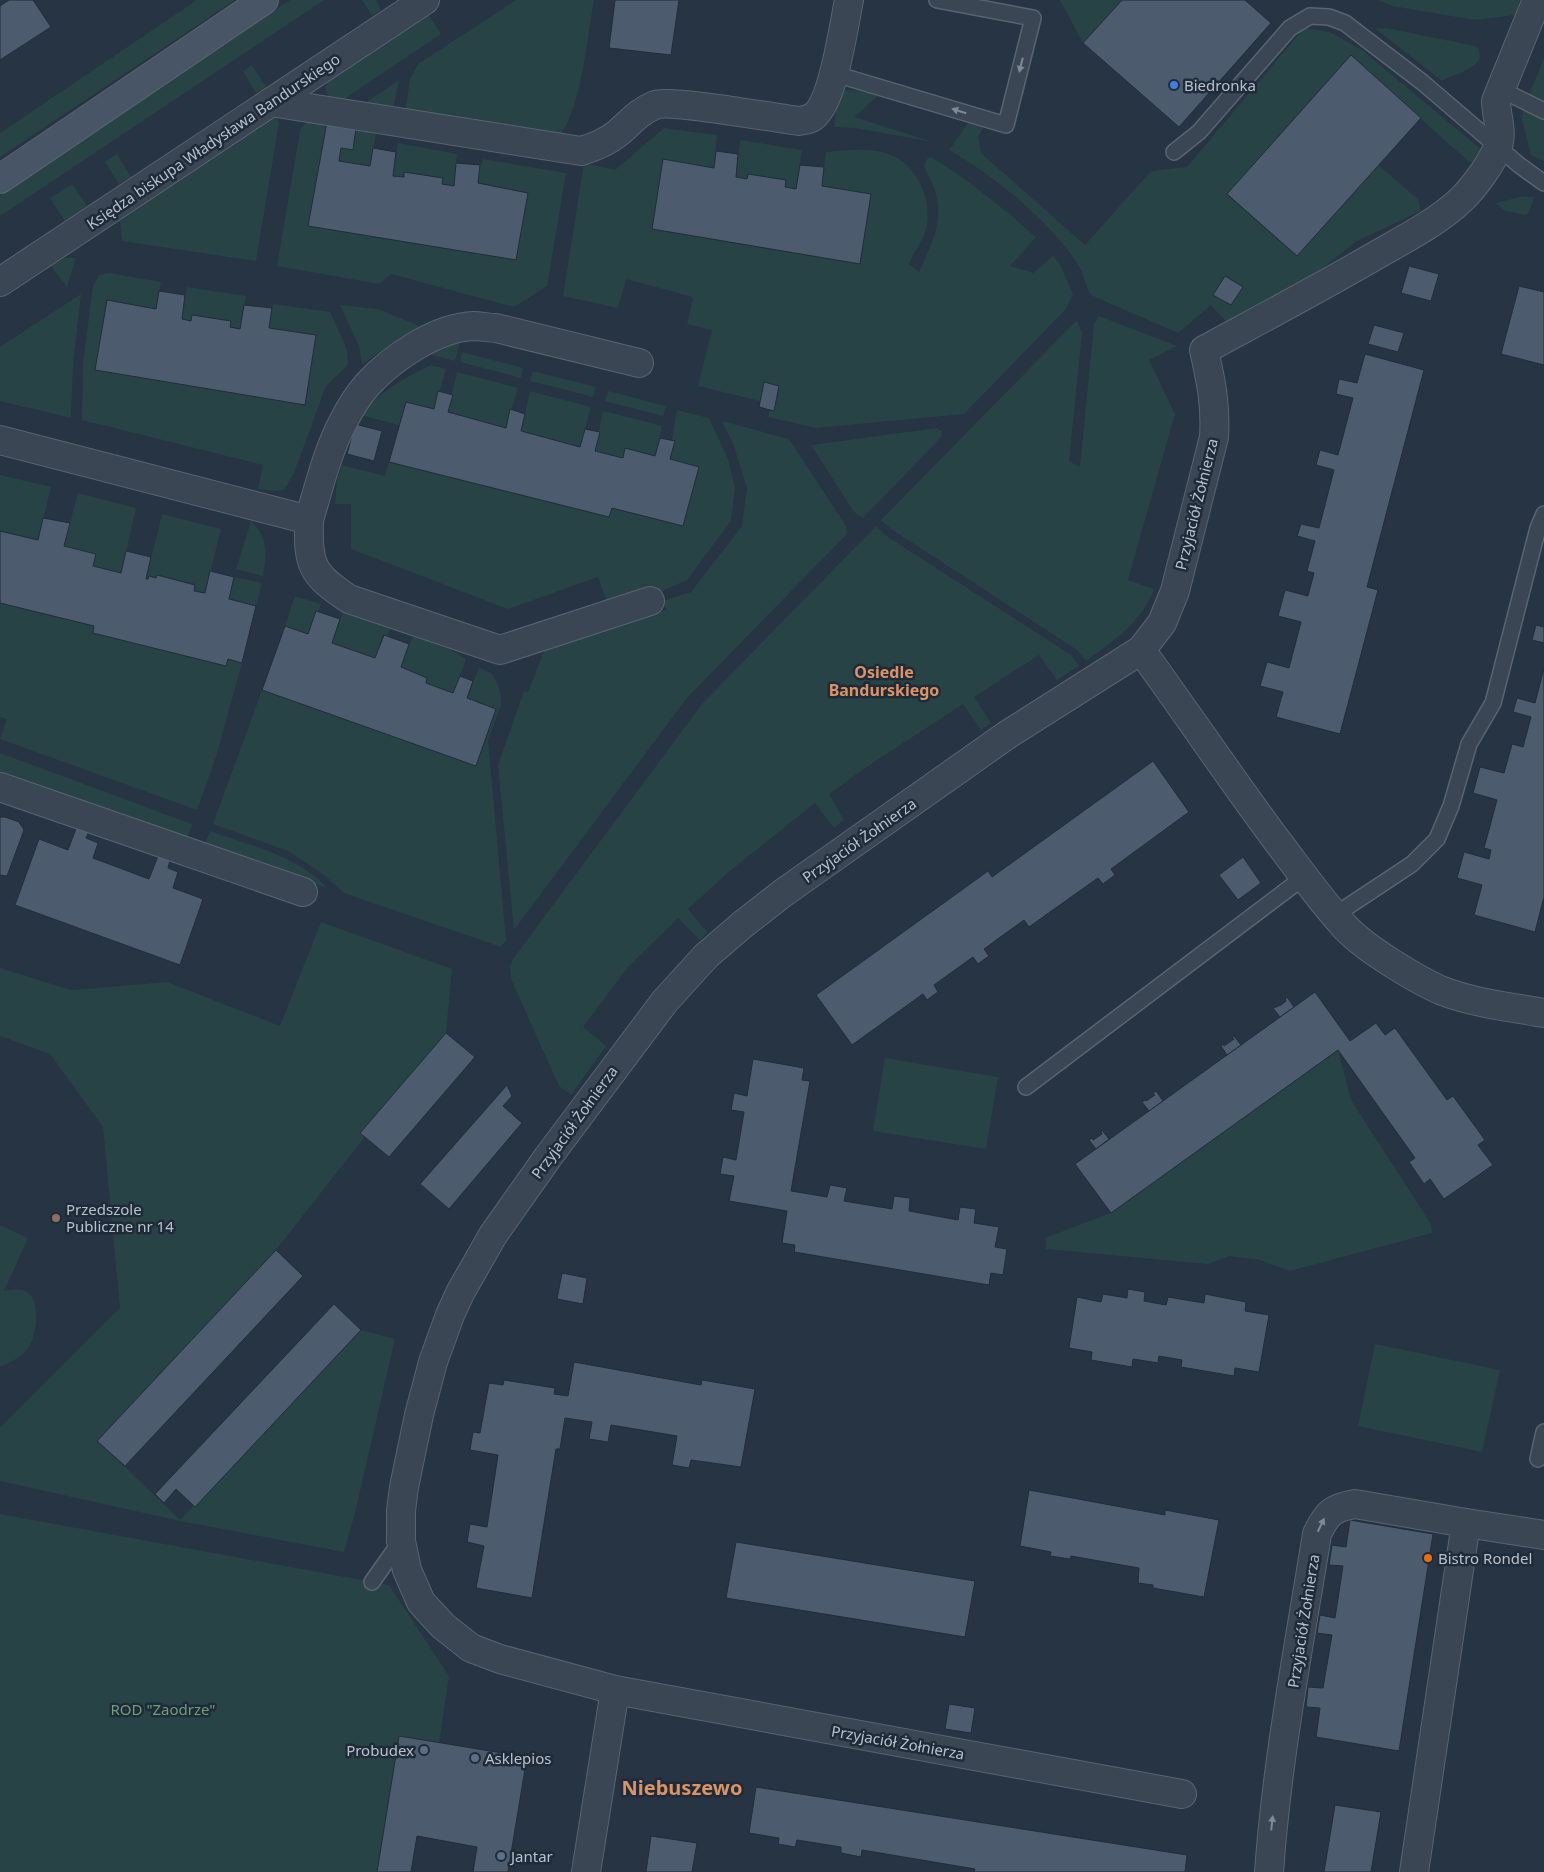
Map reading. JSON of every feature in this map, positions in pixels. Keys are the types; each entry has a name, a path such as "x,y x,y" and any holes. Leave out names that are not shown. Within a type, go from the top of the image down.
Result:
{"street":[{"path":"0,180 264,0"},
{"name":"Księdza biskupa Władysława Bandurskiego","path":"0,282 425,0"},
{"path":"271,102 581,151 598,146 618,133 638,114 657,104 682,105 799,121 812,118 821,107 835,74 849,0"},
{"path":"1498,146 1499,122 1496,101 1536,0"},
{"name":"Przyjaciół Żołnierza","path":"1182,1794 614,1690 500,1659 471,1648 443,1626 421,1602 407,1570 401,1541 402,1503 419,1415 433,1362 460,1293 493,1235 548,1156 666,1001 706,956 742,925 783,894 1007,735 1141,650 1162,623 1175,591 1214,437 1216,412 1214,392 1204,350 1349,271 1445,213 1480,178 1498,146"},
{"path":"639,362 496,328 467,327 429,339 398,358 368,384 343,422 327,460 310,520 309,548 312,566 328,585 349,599 500,650 650,601"},
{"path":"0,440 310,520"},
{"path":"1141,650 1304,877 1335,915 1359,940 1401,969 1440,990 1483,1003 1544,1013"},
{"path":"0,787 302,892"},
{"name":"Przyjaciół Żołnierza","path":"1269,1872 1272,1827 1279,1774 1317,1534 1324,1518 1339,1507 1355,1504 1544,1536"},
{"path":"1414,1872 1466,1523"},
{"path":"586,1872 614,1690"}],"lane":[{"path":"835,74 1006,125 1033,18 937,0"},
{"path":"1174,152 1199,132 1290,28 1310,16 1329,17 1345,23 1422,82 1519,165 1544,183"},
{"path":"1500,89 1544,111"},
{"path":"1335,915 1412,864 1437,839 1451,806 1469,744 1493,703 1538,528 1544,514"},
{"path":"1026,1087 1304,877"},
{"path":"1538,1458 1544,1432"},
{"path":"372,1582 401,1541"}],"green space":[{"path":"197,0 235,0 0,157 0,133"},
{"path":"290,0 324,0 0,216 0,195"},
{"path":"362,0 376,0 381,10 372,16"},
{"path":"516,0 594,0 579,88 568,121 561,134 405,112 410,79 418,64"},
{"path":"1060,0 1122,0 1083,43"},
{"path":"1378,0 1520,0 1515,15 1475,20 1392,6"},
{"path":"428,14 441,34 340,102 328,96 325,87 330,79"},
{"path":"1304,28 1330,32 1362,50 1482,150 1476,163 1469,162 1351,56 1227,195 1297,256 1378,165 1418,199 1421,211 1357,241 1293,291 1232,328 1211,305 1178,333 1093,296 1087,288 1082,272 1070,253 1044,223 1014,195 982,171 949,150 969,122 984,127 978,136 981,153 1085,245 1151,171 1187,167"},
{"path":"1386,28 1475,46 1479,49 1480,58 1469,69 1442,81 1376,29"},
{"path":"1544,59 1544,161 1531,155 1522,120 1523,108"},
{"path":"252,65 266,87 256,93 243,71"},
{"path":"399,80 393,110 362,105"},
{"path":"849,90 878,96 854,117 933,142 855,128 834,127 838,94"},
{"path":"277,118 279,123 256,261 122,241 120,220"},
{"path":"311,120 377,128 370,166 339,161 341,148 353,149 356,128 327,123 308,226 516,260 528,193 478,183 480,165 482,165 483,159 566,173 547,286 514,307 391,274 379,284 277,266 300,131 303,125"},
{"path":"664,128 717,135 714,168 663,160 652,229 860,264 871,195 822,186 826,152 869,150 882,152 894,156 905,163 914,174 925,197 928,211 927,226 924,236 909,264 919,272 937,225 938,205 936,194 924,165 927,159 931,157 959,175 1036,237 1010,266 1033,273 1053,256 1061,266 1073,294 1065,310 964,414 816,428 768,417 770,410 774,410 779,386 764,382 760,401 698,386 712,330 687,324 693,297 626,279 618,308 563,296 584,163 615,170"},
{"path":"740,140 802,150 796,189 785,187 785,180 748,174 747,179 736,177"},
{"path":"398,143 457,154 454,186 442,184 443,178 405,172 404,177 393,176"},
{"path":"117,154 131,177 119,184 105,162"},
{"path":"72,184 87,206 65,221 50,198"},
{"path":"1524,196 1534,197 1529,212 1526,215 1505,211 1496,203"},
{"path":"64,258 76,258 67,287 51,266"},
{"path":"109,273 161,282 156,309 107,301 95,370 316,336 269,328 273,304 330,312 347,349 348,365 326,386 294,473 284,490 258,489 263,465 82,420 83,363 93,286 99,275"},
{"path":"187,287 246,296 240,329 230,327 230,321 192,315 191,321 182,319"},
{"path":"81,294 73,363 71,418 0,401 0,347"},
{"path":"340,305 377,309 420,326 362,365 359,346"},
{"path":"1099,316 1177,346 1149,360 1175,414 1128,580 1154,589 1149,601 1135,621 1086,661 1077,650 891,529 881,520 1077,320 1082,333 1069,461 1080,467 1094,324"},
{"path":"464,327 455,361 420,352"},
{"path":"462,352 523,368 521,378 460,362"},
{"path":"431,365 446,369 434,409 406,402 399,425 361,415 385,392 402,380"},
{"path":"533,371 596,387 593,397 530,381"},
{"path":"457,372 518,388 506,428 448,412"},
{"path":"530,391 591,407 580,447 521,431"},
{"path":"608,391 666,406 663,416 605,401"},
{"path":"677,410 709,418 728,459 735,488 731,521 687,580 660,592 659,590 609,607 598,577 508,609 351,549 351,504 335,504 337,481 342,465 385,476 389,462 609,517 612,508 683,526 699,467 670,459 675,441 672,440"},
{"path":"603,411 662,426 655,456 626,448 623,458 595,451"},
{"path":"722,421 789,439 846,526 847,534 686,699 514,930 498,765 524,691 528,692 545,649 666,610 663,601 691,592 742,526 747,488 733,443"},
{"path":"937,428 942,431 941,437 863,518 854,512 811,445"},
{"path":"0,475 51,487 38,540 0,531"},
{"path":"78,493 136,508 121,573 93,566 96,554 64,546"},
{"path":"162,514 221,529 205,593 194,591 195,584 158,575 156,578 149,576 146,579"},
{"path":"251,521 261,533 265,547 263,576 236,569"},
{"path":"876,526 885,535 1071,655 1079,666 1057,680 1039,655 974,697 991,723 981,730 963,704 829,794 844,820 834,828 815,803 731,870 688,909 707,932 700,940 678,918 628,967 583,1027 606,1046 571,1095 559,1086 511,979 510,966 513,959 702,704"},
{"path":"234,577 262,583 256,606 229,599"},
{"path":"295,596 321,604 318,612 316,611 308,634 285,626"},
{"path":"0,603 94,626 93,633 225,666 228,659 242,663 216,757 197,810 0,739 7,719 0,717"},
{"path":"343,612 390,629 387,637 383,635 375,658 332,643"},
{"path":"413,636 451,650 466,659 453,693 426,683 427,678 401,667"},
{"path":"479,667 492,674 497,682 501,696 501,705 488,740 506,940 501,947 344,893 324,875 288,851 213,824 262,690 476,766 496,709 467,698"},
{"path":"0,753 192,824 187,838 0,775"},
{"path":"210,831 288,860 316,877 327,888 205,844"},
{"path":"321,922 452,969 446,1033 276,1250 98,1441 180,1520 361,1330 395,1339 355,1513 344,1552 180,1521 0,1481 0,1428 120,1308 103,1127 50,1054 0,1036 0,968 71,990 167,982 280,1026"},
{"path":"1338,1050 1351,1100 1431,1224 1432,1233 1290,1271 1260,1260 1229,1256 1208,1264 1046,1249 1045,1238 1111,1213"},
{"path":"885,1058 998,1077 986,1149 873,1131"},
{"path":"0,1225 28,1238 4,1291 18,1289 29,1294 33,1299 36,1315 35,1332 30,1345 24,1353 2,1366 0,1366"},
{"path":"1375,1344 1500,1370 1482,1452 1358,1426"},
{"name":"ROD \"Zaodrze\"","path":"0,1514 389,1585 449,1676 439,1743 398,1741 377,1872 0,1872"}],"building":[{"path":"9,0 33,0 51,27 0,60 0,6"},
{"path":"615,0 679,0 671,55 609,48"},
{"name":"Biedronka","path":"1122,0 1245,0 1271,23 1179,127 1083,43"},
{"path":"1351,55 1421,118 1297,256 1227,194"},
{"path":"327,122 356,128 353,150 341,148 339,161 370,166 373,148 396,152 393,176 404,177 404,172 443,178 442,184 454,186 456,163 480,165 478,183 528,193 516,260 308,226"},
{"path":"716,151 738,154 736,177 747,179 748,174 786,180 785,187 796,189 800,165 824,167 822,186 871,194 860,264 652,229 663,159 714,168"},
{"path":"1409,266 1439,274 1431,301 1401,293"},
{"path":"1225,276 1243,287 1231,305 1213,295"},
{"path":"1519,286 1544,292 1544,365 1501,354"},
{"path":"159,291 185,295 182,319 191,321 192,315 231,321 230,327 240,329 244,305 272,308 269,328 316,335 305,405 95,370 107,300 156,309"},
{"path":"1374,325 1404,333 1398,352 1368,344"},
{"path":"1365,354 1424,370 1367,587 1378,590 1340,734 1276,717 1283,692 1260,686 1267,662 1289,668 1301,622 1278,616 1285,590 1308,596 1314,573 1307,571 1315,541 1297,536 1301,524 1319,528 1334,470 1316,465 1320,450 1338,455 1353,398 1336,394 1339,379 1357,383"},
{"path":"764,382 779,386 774,411 759,407"},
{"path":"438,391 453,395 448,412 506,428 510,409 525,414 521,431 580,447 585,429 600,432 595,451 623,458 625,448 655,456 660,438 675,441 670,459 699,467 683,526 612,508 609,517 389,462 406,402 434,409"},
{"path":"355,424 382,431 374,461 347,454"},
{"path":"43,518 70,523 64,546 96,554 93,566 121,573 126,551 151,557 146,579 149,576 156,578 157,575 195,585 194,591 205,593 210,571 234,577 229,599 256,606 242,663 228,659 226,666 93,633 94,626 0,603 0,531 38,540"},
{"path":"316,611 340,619 332,643 375,658 384,635 409,644 401,667 427,678 426,683 453,693 460,676 473,681 467,698 496,709 476,766 262,690 285,626 308,634"},
{"path":"1536,625 1544,627 1544,643 1532,640"},
{"path":"1544,668 1544,897 1535,932 1474,915 1482,885 1457,878 1464,852 1489,859 1491,850 1484,848 1497,800 1473,793 1480,767 1504,773 1512,744 1523,747 1531,717 1513,712 1517,698 1535,703"},
{"path":"1153,761 1189,812 1111,869 1115,875 1103,884 1098,878 1029,927 1024,920 984,949 989,956 978,964 973,957 934,985 938,992 927,1000 923,994 852,1045 816,995 988,871 992,877"},
{"path":"0,817 19,822 24,830 7,876 0,875"},
{"path":"77,826 89,831 86,838 98,843 93,858 149,879 158,856 170,860 168,868 178,872 173,888 203,899 180,965 15,905 39,839 68,850"},
{"path":"1243,857 1261,883 1238,900 1219,875"},
{"path":"1315,992 1350,1041 1376,1023 1385,1035 1395,1028 1447,1100 1453,1096 1485,1140 1478,1145 1493,1165 1444,1199 1430,1179 1424,1184 1409,1162 1415,1158 1338,1050 1111,1213 1075,1164"},
{"path":"1287,997 1294,1007 1280,1017 1273,1008 1281,1005 1286,1001"},
{"path":"446,1033 475,1057 389,1157 360,1133"},
{"path":"1234,1036 1241,1045 1227,1055 1221,1046 1234,1039 1232,1037"},
{"path":"753,1059 804,1068 802,1080 810,1081 791,1191 827,1197 830,1185 847,1188 844,1201 892,1209 894,1196 910,1198 909,1211 958,1220 960,1207 976,1209 974,1223 999,1227 995,1247 1007,1249 1003,1275 991,1273 989,1285 794,1252 795,1245 782,1243 787,1211 729,1201 734,1176 720,1174 723,1157 736,1160 744,1112 731,1110 734,1093 747,1096"},
{"path":"507,1085 512,1096 503,1106 522,1123 449,1209 420,1184"},
{"path":"1156,1091 1163,1101 1149,1111 1142,1102 1155,1095 1153,1093"},
{"path":"1102,1130 1109,1139 1096,1149 1089,1140 1092,1138 1093,1140 1102,1134"},
{"path":"276,1250 303,1276 125,1466 97,1441"},
{"path":"562,1273 587,1278 583,1304 557,1299"},
{"path":"1128,1289 1145,1292 1144,1301 1166,1305 1168,1297 1204,1303 1205,1294 1246,1302 1245,1311 1269,1315 1259,1372 1235,1368 1234,1376 1181,1367 1182,1360 1159,1356 1158,1363 1133,1359 1132,1367 1091,1360 1092,1352 1069,1348 1077,1297 1101,1302 1103,1294 1127,1298"},
{"path":"334,1304 361,1330 195,1507 176,1489 164,1503 155,1494"},
{"path":"574,1362 701,1385 702,1380 755,1389 741,1467 691,1460 689,1468 672,1465 677,1436 611,1425 608,1442 589,1439 592,1422 565,1418 560,1449 556,1449 532,1598 476,1588 484,1546 467,1542 470,1524 487,1527 498,1455 470,1450 473,1432 480,1433 489,1383 503,1385 504,1380 555,1388 554,1394 568,1396"},
{"path":"1029,1490 1165,1515 1165,1510 1219,1520 1204,1597 1153,1588 1153,1585 1138,1583 1139,1568 1071,1556 1070,1559 1050,1556 1051,1552 1020,1546"},
{"path":"1350,1520 1433,1534 1399,1751 1316,1737 1320,1708 1306,1707 1308,1687 1323,1688 1332,1635 1317,1633 1320,1615 1335,1618 1343,1566 1329,1565 1332,1545 1346,1547"},
{"path":"736,1542 975,1581 965,1637 726,1598"},
{"path":"949,1704 975,1708 971,1733 945,1729"},
{"path":"399,1736 527,1757 508,1872 473,1872 477,1847 417,1836 411,1872 377,1872"},
{"path":"756,1787 1187,1855 1185,1872 974,1872 975,1869 862,1850 861,1857 841,1853 841,1847 797,1840 795,1847 778,1844 779,1838 749,1833"},
{"path":"1335,1805 1381,1812 1371,1872 1324,1872"},
{"path":"651,1836 697,1843 692,1872 646,1872"}],"place":[{"name":"Biedronka","path":"1174,85"},
{"name":"Przedszole Publiczne nr 14","path":"56,1218"},
{"name":"Bistro Rondel","path":"1428,1558"},
{"name":"Probudex","path":"424,1750"},
{"name":"Asklepios","path":"475,1758"},
{"name":"Jantar","path":"501,1856"}],"district":[{"name":"Osiedle Bandurskiego","path":"884,681"},
{"name":"Niebuszewo","path":"682,1787"}]}
